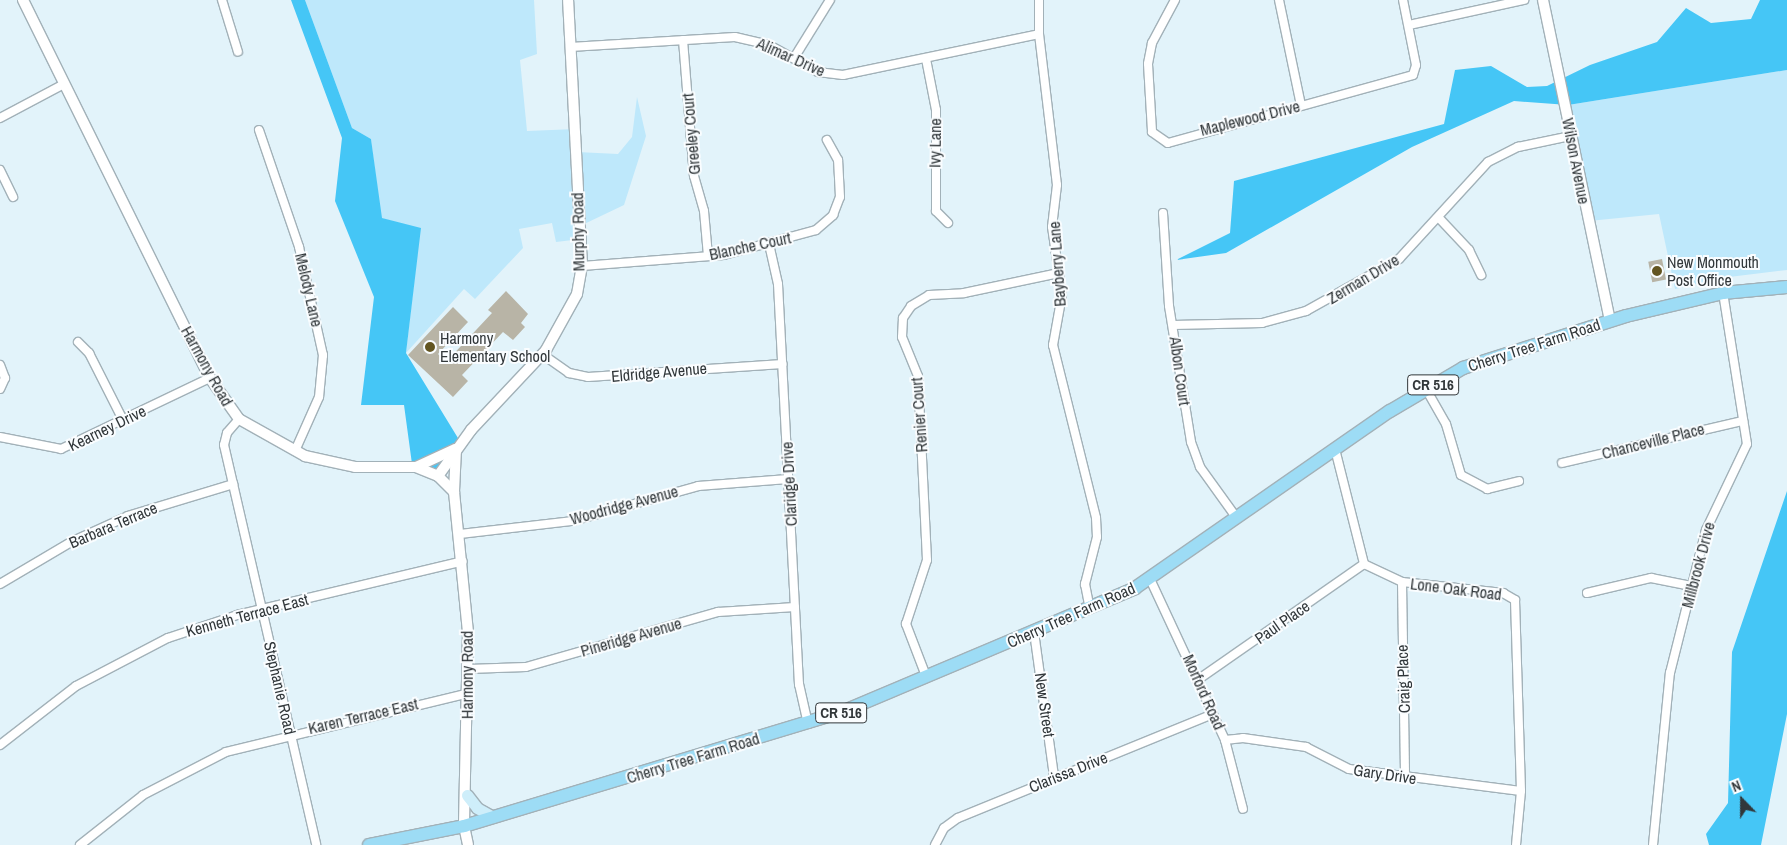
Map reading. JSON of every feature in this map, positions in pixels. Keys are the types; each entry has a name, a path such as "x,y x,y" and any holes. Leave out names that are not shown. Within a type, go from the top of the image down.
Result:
{"main road":[{"name":"Cherry Tree Farm Road","path":"369,845 464,826 808,724 1090,610 1150,579 1236,517 1426,389 1485,359 1610,321 1723,293 1787,286"},
{"path":"467,795 477,808 493,817"}],"street":[{"name":"Harmony Road","path":"22,0 210,378 239,419 295,452 338,465 416,466 438,476 454,492 463,561 468,670 466,694 467,795 464,826 468,845"},
{"path":"222,0 238,52"},
{"name":"Murphy Road","path":"438,476 456,449 542,354 569,315 582,266 568,0"},
{"path":"794,58 830,0"},
{"name":"Bayberry Lane","path":"1039,0 1039,34 1057,185 1052,226 1062,301 1053,345 1098,528 1085,584 1090,610"},
{"name":"Maplewood Drive","path":"1175,0 1148,58 1151,128 1160,141 1172,142 1413,74 1416,65 1403,0"},
{"path":"1279,0 1301,105"},
{"path":"1409,25 1524,0"},
{"name":"Wilson Avenue","path":"1543,0 1610,321"},
{"name":"Alimar Drive","path":"570,47 747,38 835,75 926,59 1039,34"},
{"name":"Greeley Court","path":"683,40 694,176 704,211 708,256"},
{"name":"Ivy Lane","path":"926,59 936,110 936,211 948,223"},
{"path":"0,118 64,84"},
{"name":"Melody Lane","path":"259,130 299,248 323,355 319,397 295,452"},
{"name":"Zerman Drive","path":"1173,325 1262,323 1306,311 1382,271 1439,218 1469,179 1488,162 1518,147 1570,136"},
{"name":"Blanche Court","path":"582,266 708,256 769,244 816,230 837,208 841,182 835,151 827,140"},
{"path":"0,170 14,197"},
{"name":"Albon Court","path":"1163,213 1173,325 1194,455 1236,517"},
{"path":"1439,218 1468,250 1481,275"},
{"name":"Claridge Drive","path":"769,244 778,284 799,684 808,724"},
{"name":"Renier Court","path":"926,676 906,624 927,560 918,376 902,337 903,318 911,306 929,295 964,293 1058,273"},
{"name":"Millbrook Drive","path":"1653,845 1668,683 1691,586 1711,518 1746,450 1723,293"},
{"path":"78,342 90,353 123,420"},
{"name":"Eldridge Avenue","path":"542,354 560,368 588,378 783,364"},
{"path":"0,365 5,378 0,389"},
{"name":"Kearney Drive","path":"0,436 58,450 210,378"},
{"path":"1426,389 1446,424 1461,475 1487,489 1519,481"},
{"name":"Stephanie Road","path":"239,419 224,439 316,845"},
{"name":"Chanceville Place","path":"1562,463 1743,421"},
{"path":"416,466 456,449 454,492"},
{"path":"1335,449 1364,564"},
{"name":"Woodridge Avenue","path":"460,534 573,521 698,486 788,479"},
{"name":"Barbara Terrace","path":"0,584 112,523 233,484"},
{"name":"Kenneth Terrace East","path":"0,745 70,690 121,660 190,629 262,609 463,561"},
{"name":"Lone Oak Road","path":"1364,564 1402,582 1504,593 1515,600 1521,791 1516,845"},
{"name":"Paul Place","path":"1199,679 1364,564"},
{"path":"1587,593 1656,578 1691,586"},
{"name":"Morford Road","path":"1150,579 1199,679 1225,740 1243,809"},
{"name":"Craig Place","path":"1402,582 1405,776"},
{"name":"Pineridge Avenue","path":"468,670 526,667 718,612 795,607"},
{"name":"New Street","path":"1034,632 1054,778"},
{"name":"Karen Terrace East","path":"80,845 125,808 185,771 240,747 291,733 466,694"},
{"name":"Clarissa Drive","path":"935,845 944,828 958,818 1213,714"},
{"name":"Gary Drive","path":"1225,740 1242,738 1306,747 1342,767 1521,791"}],"shaded area":[{"path":"291,0 305,0 352,128 371,139 382,218 421,228 406,353 461,443 440,475 412,464 404,405 361,405 374,297 335,201 342,138"},
{"path":"305,0 534,0 537,54 520,60 527,131 576,129 577,152 618,154 632,137 637,97 646,136 624,205 580,226 581,239 556,242 552,223 519,229 523,248 475,299 464,289 406,353 420,229 381,218 371,139 352,128"},
{"path":"1760,0 1787,0 1787,70 1568,105 1514,101 1412,147 1226,253 1176,260 1230,233 1234,181 1444,124 1455,70 1491,66 1527,87 1547,86 1590,65 1657,42 1686,8 1711,23 1751,19"},
{"path":"1787,70 1787,270 1721,278 1675,289 1659,214 1589,221 1568,105"},
{"path":"1787,491 1787,714 1761,845 1709,845 1706,834 1728,803 1732,652"}],"building":[{"name":"New Monmouth Post Office","path":"1662,259 1666,280 1652,282 1648,262"},
{"name":"Harmony Elementary School","path":"506,291 528,314 521,323 525,327 513,340 503,332 462,375 468,381 453,397 408,355 453,307 468,322 438,354 446,362 492,313 488,310"}],"place":[{"name":"New Monmouth Post Office","path":"1657,271"},
{"name":"Harmony Elementary School","path":"430,347"}]}
